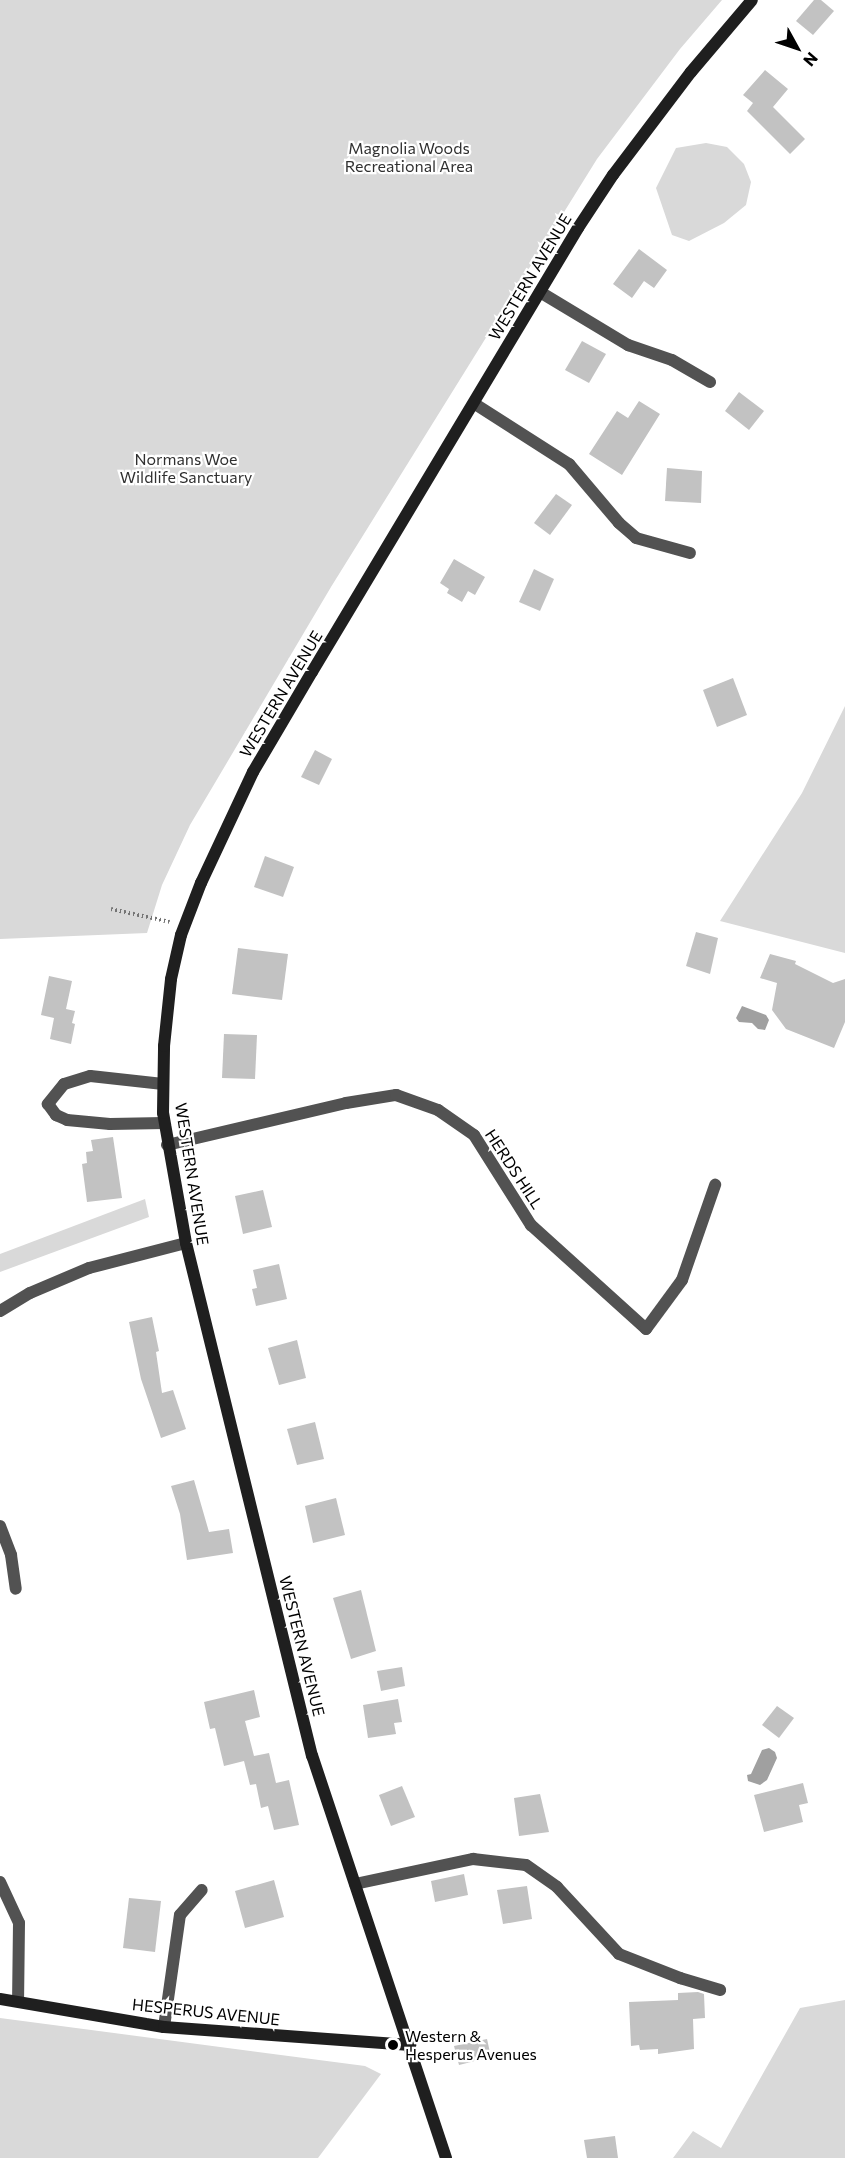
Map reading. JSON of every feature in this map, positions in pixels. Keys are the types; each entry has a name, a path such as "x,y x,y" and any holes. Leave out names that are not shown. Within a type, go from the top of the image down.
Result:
{"main road":[{"name":"WESTERN AVENUE","path":"446,2158 312,1756 186,1243 164,1123 164,1046 171,979 185,925 201,883 253,772 475,404 578,228 613,176 691,72 752,0"},
{"name":"HESPERUS AVENUE","path":"0,1999 164,2027 410,2045"}],"street":[{"path":"540,292 628,345 672,360 710,382"},
{"path":"475,404 569,464 619,523 636,538 690,553"},
{"path":"163,1084 90,1077 64,1083 48,1104 56,1115 67,1120 110,1124 164,1123"},
{"name":"HERDS HILL","path":"167,1145 346,1103 396,1095 438,1110 474,1135 531,1225 646,1329 682,1280 716,1185"},
{"path":"0,1311 30,1293 89,1268 186,1243"},
{"path":"0,1527 11,1555 16,1589"},
{"path":"355,1884 473,1859 526,1865 557,1887 619,1954 680,1978 720,1990"},
{"path":"0,1882 19,1923 18,2001"},
{"path":"164,2027 180,1915 202,1890"}],"path":[{"path":"111,909 185,925"}],"green space":[{"path":"0,0 722,0 680,49 597,159 331,587 190,825 162,885 147,933 0,939"},
{"path":"706,143 727,147 744,164 751,182 746,205 724,223 689,241 672,235 656,188 676,148"},
{"path":"845,706 845,953 720,921 802,793"},
{"path":"145,1199 149,1217 0,1272 0,1254"},
{"path":"845,2000 845,2158 673,2158 693,2131 721,2148 800,2008"},
{"path":"0,2018 365,2066 381,2074 318,2158 0,2158"}],"shaded area":[{"path":"742,1006 766,1015 769,1020 765,1030 758,1029 752,1023 739,1022 736,1018"},
{"path":"769,1748 775,1752 777,1758 767,1780 760,1785 748,1781 747,1775 751,1774 762,1750"}],"building":[{"path":"814,0 821,0 834,11 813,35 796,21"},
{"path":"765,70 788,89 773,107 805,139 790,154 747,111 753,103 743,95"},
{"path":"639,249 667,270 654,288 644,281 632,298 613,284"},
{"path":"582,341 606,354 589,383 565,370"},
{"path":"739,392 764,411 749,430 725,411"},
{"path":"639,401 660,414 622,475 589,454 617,411 628,418"},
{"path":"667,468 702,471 701,503 665,501"},
{"path":"556,494 572,505 550,535 534,523"},
{"path":"454,559 485,577 475,595 468,591 462,602 447,593 449,589 440,583"},
{"path":"534,569 554,579 540,611 519,602"},
{"path":"733,678 747,715 717,727 703,690"},
{"path":"315,750 332,759 319,785 301,777"},
{"path":"265,856 294,867 283,897 254,887"},
{"path":"696,932 718,938 710,974 686,966"},
{"path":"238,948 288,954 282,1000 232,994"},
{"path":"770,954 796,961 795,964 833,983 845,979 845,1022 834,1048 786,1029 772,1010 777,983 760,978"},
{"path":"49,976 72,981 66,1009 75,1011 71,1044 50,1039 54,1018 41,1015"},
{"path":"224,1034 257,1035 255,1079 222,1078"},
{"path":"113,1137 122,1198 87,1202 82,1164 87,1163 86,1152 93,1151 91,1140"},
{"path":"263,1190 272,1227 243,1234 235,1196"},
{"path":"279,1264 287,1299 256,1306 252,1289 257,1288 253,1270"},
{"path":"152,1317 159,1351 156,1352 162,1393 173,1390 186,1429 161,1438 141,1379 129,1322"},
{"path":"297,1340 306,1378 279,1385 268,1348"},
{"path":"315,1422 324,1459 297,1465 287,1429"},
{"path":"194,1480 209,1532 229,1529 233,1553 187,1560 180,1514 171,1486"},
{"path":"336,1498 345,1535 313,1543 305,1506"},
{"path":"361,1590 376,1651 351,1659 333,1598"},
{"path":"402,1667 405,1686 381,1691 377,1671"},
{"path":"254,1690 260,1717 245,1721 254,1756 269,1753 276,1783 289,1780 299,1825 274,1830 268,1806 261,1808 256,1784 250,1785 244,1761 224,1766 215,1728 210,1729 204,1702"},
{"path":"398,1699 402,1722 394,1723 396,1734 368,1738 363,1705"},
{"path":"777,1706 794,1718 779,1738 762,1725"},
{"path":"803,1783 808,1803 799,1805 803,1822 764,1832 754,1795"},
{"path":"402,1786 415,1817 391,1826 379,1795"},
{"path":"540,1794 549,1832 519,1836 514,1798"},
{"path":"464,1874 468,1895 435,1902 431,1881"},
{"path":"274,1880 284,1917 245,1928 235,1891"},
{"path":"527,1886 532,1919 503,1924 497,1890"},
{"path":"129,1898 161,1901 155,1952 123,1948"},
{"path":"678,1993 704,1994 705,2018 693,2019 694,2049 658,2054 658,2049 640,2050 639,2045 631,2046 629,2002 678,2000"},
{"path":"487,2039 491,2057 459,2065 454,2046"},
{"path":"615,2136 618,2158 587,2158 584,2140"}],"place":[{"name":"Western & Hesperus Avenues","path":"393,2045"}],"park label":[{"name":"Magnolia Woods Recreational Area","path":"409,157"},
{"name":"Normans Woe Wildlife Sanctuary","path":"186,468"}]}
